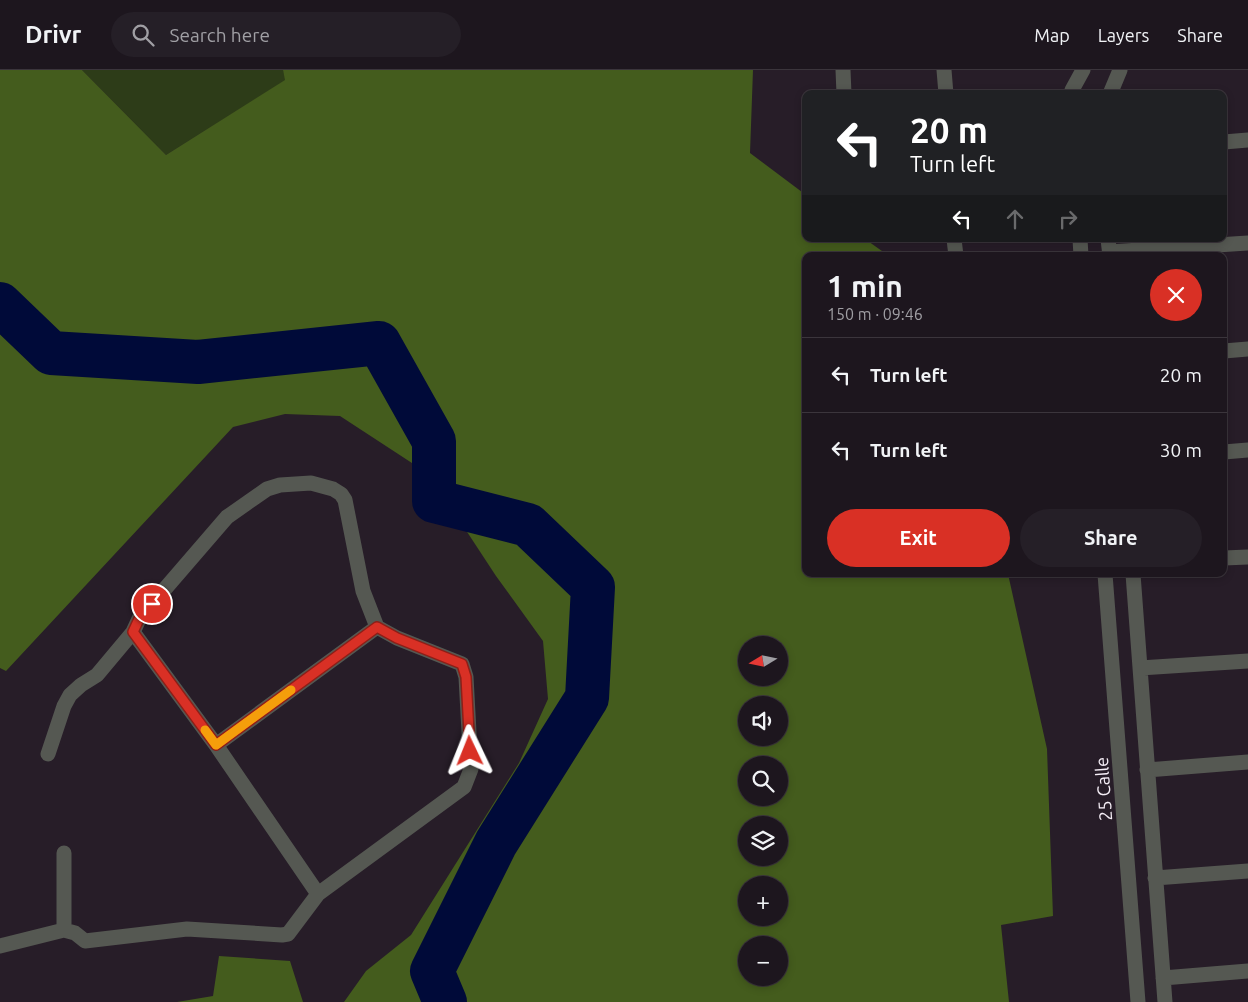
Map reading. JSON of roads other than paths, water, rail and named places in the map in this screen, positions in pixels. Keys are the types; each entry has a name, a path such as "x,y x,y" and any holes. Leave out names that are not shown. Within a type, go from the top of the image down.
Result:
{"street":[{"path":"843,70 844,90"},
{"path":"944,70 946,90"},
{"path":"1069,70 1072,90"},
{"path":"1073,90 1083,70"},
{"path":"1112,90 1120,70"},
{"path":"1227,142 1248,140"},
{"path":"1109,249 1248,243"},
{"path":"1227,351 1248,349"},
{"path":"1227,452 1248,450"},
{"path":"0,946 64,930 75,933 85,941 187,929 286,935 291,932 318,894 464,787 471,769 466,677 462,664 397,638 377,627 362,591 345,500 341,494 333,489 311,482 280,485 267,489 227,517 139,619 133,632 98,675 70,695 64,706 48,754"},
{"path":"1227,558 1248,557"},
{"name":"25 Calle","path":"1105,577 1138,1002"},
{"path":"1132,577 1164,1002"},
{"path":"216,745 377,627"},
{"path":"133,632 216,745 318,894"},
{"path":"1140,668 1248,661"},
{"path":"1147,770 1248,762"},
{"path":"64,853 64,930"},
{"path":"1155,878 1248,871"},
{"path":"1163,978 1248,971"}],"waterway":[{"path":"0,304 51,353 198,362 379,343 434,441 434,501 528,525 593,587 587,698 496,843 432,971 445,1002"}]}
